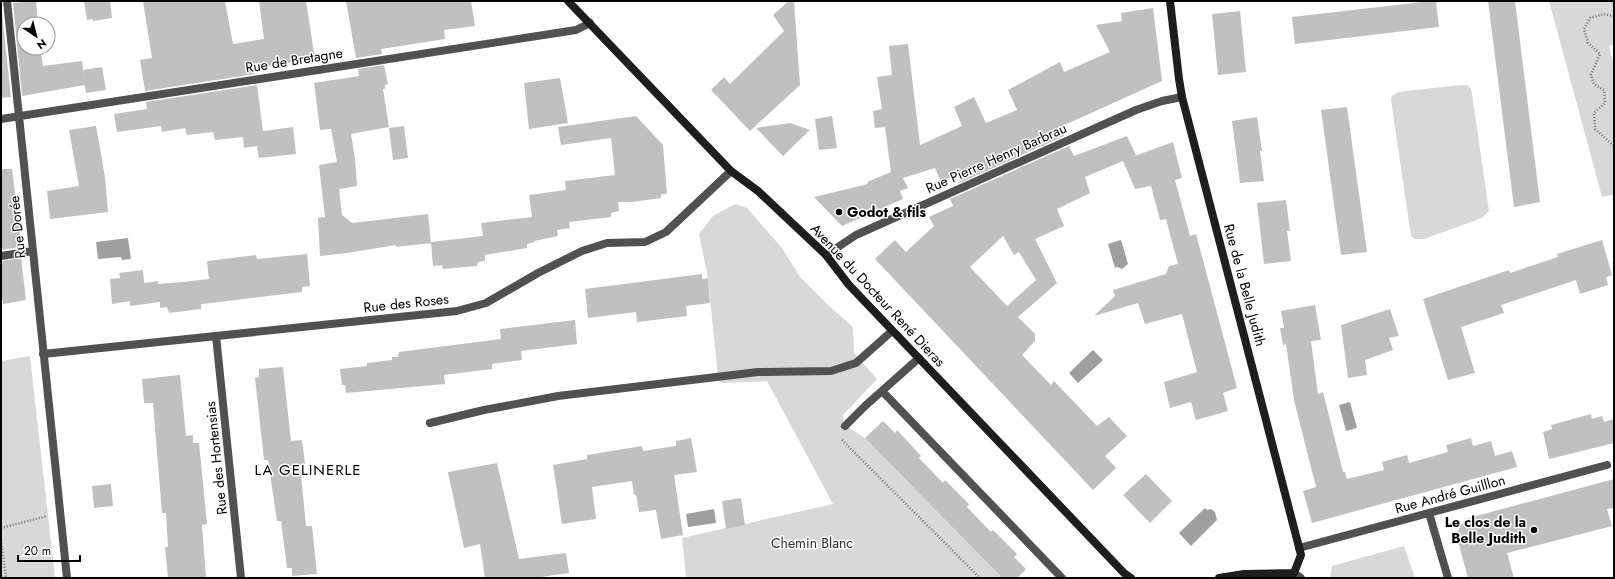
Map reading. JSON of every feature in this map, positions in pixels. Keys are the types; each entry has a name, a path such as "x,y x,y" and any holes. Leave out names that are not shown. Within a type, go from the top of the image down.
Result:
{"main road":[{"name":"Avenue du Docteur René Dieras","path":"568,1 731,171 758,191 826,255 849,285 1124,573 1131,578"},
{"name":"Rue de la Belle Judith","path":"1170,1 1178,79 1182,97 1301,555 1292,575"},
{"path":"1219,578 1244,574 1292,575"}],"street":[{"name":"Rue Dorée","path":"7,1 67,578"},
{"name":"Rue de Bretagne","path":"1,119 564,32 576,30 590,23"},
{"name":"Rue Pierre Henry Barbrau","path":"826,255 856,235 1100,126 1156,103 1182,97"},
{"name":"Rue des Roses","path":"43,354 457,311 486,303 538,273 582,251 607,243 644,242 666,232 731,171"},
{"path":"1,256 33,251"},
{"path":"430,424 484,410 566,395 758,372 831,371 856,363 892,330"},
{"name":"Rue des Hortensias","path":"216,336 241,578"},
{"path":"845,426 919,358"},
{"path":"882,391 1062,578"},
{"name":"Rue André Guilllon","path":"1299,548 1607,465"},
{"path":"1429,513 1448,578"},
{"path":"1292,575 1301,578"}],"path":[{"path":"1614,16 1604,14 1590,18 1584,29 1588,43 1600,54 1591,75 1594,84 1604,90 1605,103 1594,113 1594,129 1614,146"},
{"path":"845,426 838,434 847,446 980,578"},
{"path":"1,528 60,512"},
{"path":"1,540 6,578"}],"green space":[{"path":"1549,1 1614,1 1614,44 1609,46 1614,65 1614,194 1602,197"},
{"path":"1467,85 1471,89 1489,211 1482,218 1424,239 1415,239 1411,236 1391,100 1392,96 1398,92"},
{"name":"Chemin Blanc","path":"735,204 747,208 782,248 800,277 853,327 854,353 877,379 843,415 843,424 865,438 1002,578 686,578 682,538 833,504 767,381 721,383 718,377 708,278 699,234 713,216"},
{"path":"30,356 55,578 1,578 1,361"},
{"path":"1404,546 1415,578 1330,577 1332,566"}],"shaded area":[{"path":"128,238 131,259 122,260 121,257 98,259 96,242"},
{"path":"1121,240 1128,264 1122,269 1117,267 1115,268 1108,244"},
{"path":"1093,350 1103,360 1078,383 1069,373"},
{"path":"1350,402 1357,428 1346,431 1339,405"},
{"path":"1205,508 1207,510 1211,509 1215,512 1217,520 1191,546 1179,533"},
{"path":"714,509 716,523 688,527 686,514"}],"building":[{"path":"36,1 37,16 16,16 16,34 13,3"},
{"path":"84,1 110,1 112,18 93,21 93,19 87,20"},
{"path":"143,1 225,1 233,44 264,39 259,1 306,1 315,59 254,68 255,74 145,91 140,60 152,58"},
{"path":"346,1 471,1 475,26 444,30 445,39 381,49 382,54 356,58"},
{"path":"789,1 794,1 800,85 750,131 711,90 724,77 730,84 784,31 773,15"},
{"path":"1436,1 1439,27 1295,44 1292,17"},
{"path":"1488,1 1515,1 1540,202 1514,207"},
{"path":"1,4 11,97 1,98"},
{"path":"1153,8 1162,81 1060,127 1064,136 957,184 977,166 941,182 935,168 903,178 908,188 900,191 903,199 842,226 814,197 868,184 867,182 891,172 885,127 875,128 873,111 882,109 877,77 892,75 889,46 908,44 920,145 962,126 954,107 974,97 986,123 1017,110 1008,90 1060,62 1064,72 1110,52 1096,25 1122,21 1121,13"},
{"path":"1240,11 1246,72 1218,75 1212,14"},
{"path":"18,56 41,56 43,66 82,61 85,85 22,96"},
{"path":"384,65 388,84 385,85 385,89 383,89 389,127 351,134 357,186 339,189 342,215 352,223 428,214 431,243 396,247 396,245 320,256 318,218 325,217 319,165 337,162 331,129 320,130 314,83 359,76 358,69"},
{"path":"102,67 106,90 86,93 83,70"},
{"path":"560,78 568,123 529,129 524,83"},
{"path":"257,85 263,131 293,127 296,154 259,158 257,146 244,148 243,137 215,140 213,132 187,135 185,128 162,132 161,126 117,132 114,114 147,109 146,102"},
{"path":"1347,107 1367,252 1341,255 1321,110"},
{"path":"636,116 663,145 667,194 661,194 661,198 632,202 618,202 619,211 611,213 611,217 569,222 570,228 557,230 558,236 534,241 527,244 527,248 485,255 485,261 478,262 477,266 443,269 442,265 433,266 431,242 483,236 481,223 532,217 529,195 566,190 565,181 615,175 611,138 561,145 558,127"},
{"path":"832,116 837,148 819,150 815,119"},
{"path":"1257,117 1262,151 1260,151 1264,181 1240,183 1232,121"},
{"path":"790,123 810,130 783,156 756,128"},
{"path":"96,126 105,177 108,212 50,219 47,191 79,186 69,130"},
{"path":"404,126 408,158 393,160 389,128"},
{"path":"1127,136 1136,155 1132,157 1173,142 1182,178 1175,180 1190,236 1196,234 1237,388 1223,393 1228,411 1196,420 1191,402 1170,408 1164,382 1197,372 1182,314 1145,324 1138,303 1094,316 1115,296 1113,290 1166,274 1169,266 1178,264 1166,219 1160,220 1151,186 1135,189 1123,161 1085,177 1090,193 1057,209 1064,226 1035,239 1057,283 1018,317 1035,334 1035,341 1022,355 1051,385 1054,381 1097,426 1109,417 1127,436 1105,456 1116,468 1093,490 875,259 895,240 906,252 934,226 929,217 953,206 950,199 1069,146 1074,156","holes":["1003,236 1014,255 1019,252 1036,280 1007,306 970,267"]},
{"path":"1,169 12,169 21,242 19,242 20,247 1,250"},
{"path":"1286,200 1290,231 1287,231 1291,261 1264,264 1257,203"},
{"path":"1602,240 1612,275 1606,277 1608,285 1580,294 1576,280 1501,305 1504,313 1461,327 1475,373 1448,380 1423,299 1509,270 1510,273 1558,257 1557,254"},
{"path":"307,254 310,286 302,287 302,292 201,304 201,309 169,313 167,307 160,308 160,302 130,306 130,301 112,304 110,279 120,278 119,273 143,270 144,283 158,281 158,284 183,282 209,279 207,261 256,255 257,259"},
{"path":"21,258 26,300 3,304 1,292 1,261"},
{"path":"702,274 702,279 708,278 710,303 686,306 687,316 637,322 636,312 588,318 585,289"},
{"path":"1315,305 1321,340 1311,341 1318,394 1323,392 1343,472 1345,472 1347,479 1384,470 1382,462 1407,455 1409,463 1448,452 1446,445 1471,438 1473,446 1491,441 1495,456 1512,451 1517,467 1312,523 1303,491 1316,487 1294,400 1286,344 1283,345 1280,328 1284,328 1281,311"},
{"path":"1390,309 1399,336 1389,338 1393,350 1365,360 1367,375 1348,378 1341,325"},
{"path":"575,320 577,344 521,351 522,360 492,364 492,369 444,375 445,384 346,393 345,385 342,385 340,369 367,366 367,363 392,360 392,357 398,357 399,352 501,339 500,329"},
{"path":"283,367 291,441 302,440 305,464 300,465 306,526 312,526 317,574 292,576 292,568 287,568 281,521 277,521 268,460 264,460 255,378 259,377 259,369"},
{"path":"180,375 186,436 193,435 193,443 199,443 207,524 202,525 206,578 168,578 165,547 168,547 166,513 162,513 153,403 144,403 142,379"},
{"path":"1591,414 1592,419 1602,416 1604,422 1614,419 1614,443 1549,459 1543,432 1552,429 1551,425"},
{"path":"883,421 895,433 897,430 921,456 919,458 943,483 945,480 969,504 967,507 991,532 993,530 1017,554 1014,557 1026,569 1017,578 1002,578 865,438"},
{"path":"691,438 697,472 674,475 683,535 661,539 656,510 639,512 632,481 592,487 596,519 562,524 553,465 587,459 587,455 642,446 643,451 676,446 676,441"},
{"path":"497,463 519,559 566,553 569,573 534,578 485,578 480,544 464,548 448,472"},
{"path":"1146,474 1172,501 1150,523 1123,495"},
{"name":"Le clos de la Belle Judith","path":"1614,479 1614,508 1607,509 1612,526 1507,553 1514,578 1468,578 1456,534 1465,519"},
{"path":"111,484 113,506 94,508 92,486"},
{"path":"741,498 745,525 726,529 722,501"}],"place":[{"name":"Godot & fils","path":"839,212"},
{"name":"Le clos de la Belle Judith","path":"1534,530"}],"district":[{"name":"LA GELINERLE","path":"308,470"}]}
